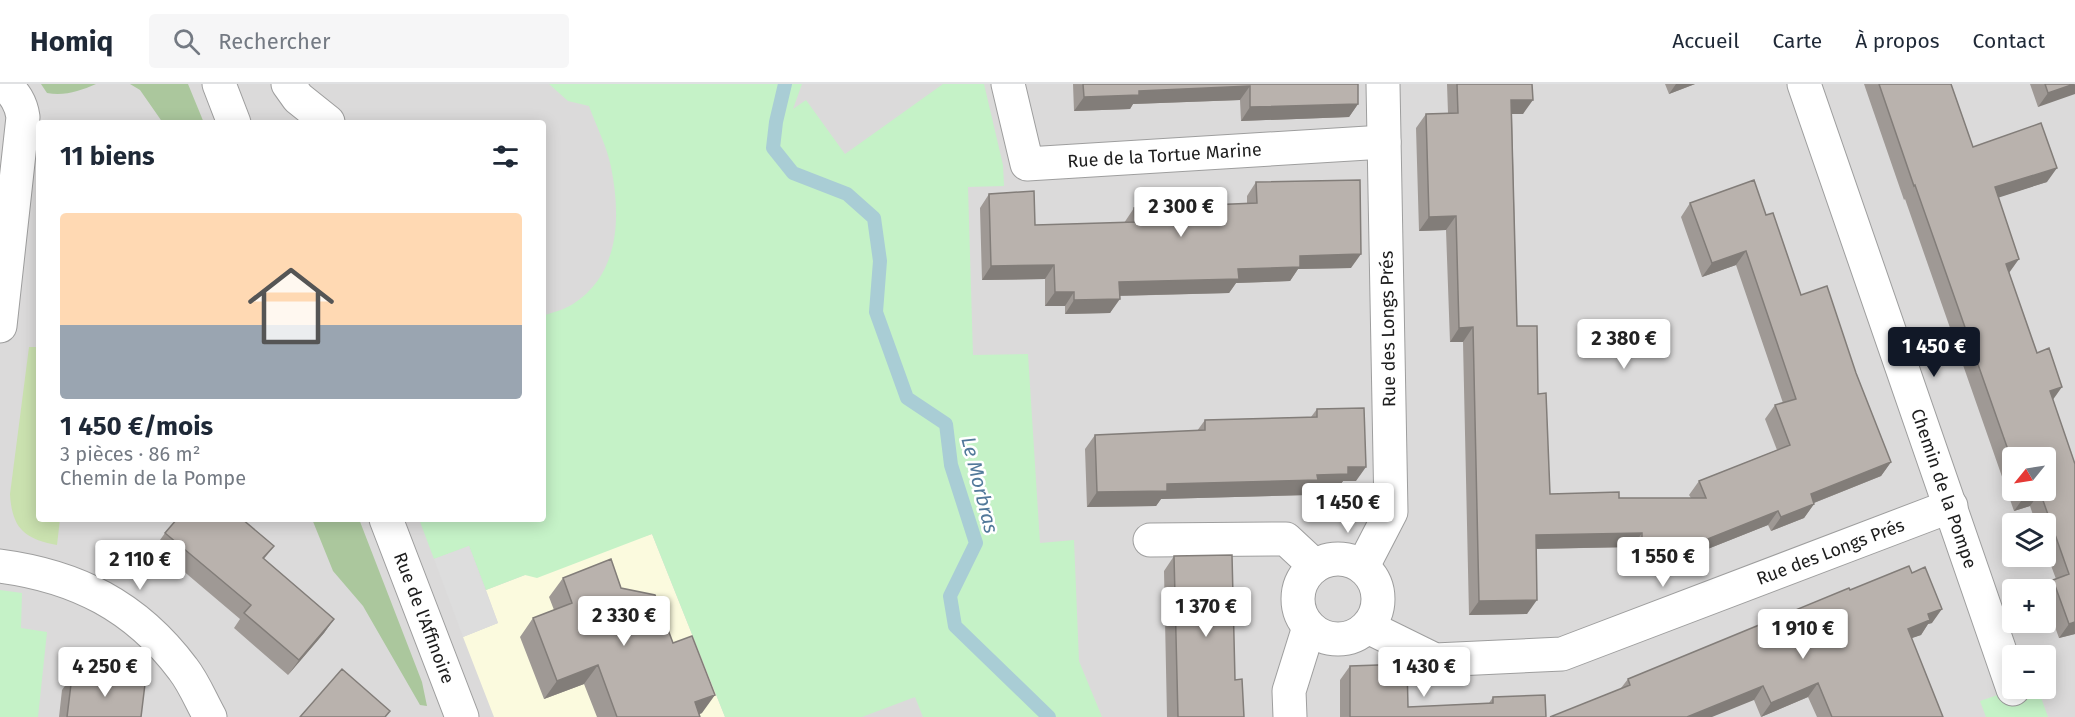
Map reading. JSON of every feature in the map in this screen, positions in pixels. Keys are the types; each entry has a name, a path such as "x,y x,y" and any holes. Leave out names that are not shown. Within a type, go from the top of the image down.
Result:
{"street":[{"path":"0,326 23,117 15,94 4,84"},
{"path":"219,84 233,120"},
{"path":"288,84 298,98 326,120"},
{"name":"Rue de la Tortue Marine","path":"1008,84 1027,164 1384,142"},
{"name":"Rue des Longs Prés","path":"1363,566 1391,512 1383,84"},
{"name":"Chemin de la Pompe","path":"1804,84 2002,657"},
{"name":"Rue des Longs Prés","path":"1368,627 1435,660 1562,654 1951,506"},
{"name":"Rue de l'Affinoire","path":"387,522 462,717"},
{"path":"1150,540 1286,539 1315,566"},
{"path":"1339,558 1363,566 1372,577 1379,603 1368,627 1358,635 1345,639 1332,639 1320,635 1309,627 1302,616 1298,602 1305,576 1315,566 1326,560 1339,558"},
{"path":"0,566 20,568 63,579 89,589 141,623 184,670 210,717"},
{"path":"1290,717 1290,691 1309,627"}],"shaded area":[{"path":"0,84 2075,84 2075,717 0,717"},
{"path":"652,534 725,717 494,717 463,637 498,623 486,590"},
{"path":"469,546 498,623 463,637 434,559"}],"green space":[{"path":"41,84 96,84 78,91 60,94 47,93"},
{"path":"130,84 188,84 203,120 161,120 140,90"},
{"path":"549,84 802,84 793,109 806,100 845,154 943,84 984,84 1003,165 1004,186 968,187 973,355 1028,354 1040,543 1074,540 1079,661 1102,717 923,717 915,697 862,717 725,717 652,534 537,578 525,575 486,590 469,546 434,559 420,522 546,522 546,315 570,306 589,292 600,277 608,260 616,224 614,186 604,144 589,106 568,101"},
{"path":"29,347 36,347 36,522 60,522 57,545 36,539 22,530 14,516 10,494"},
{"path":"313,522 360,522 422,682 427,706 420,705 363,606 333,571"},
{"path":"0,590 22,593 21,628 47,632 38,717 0,717"},
{"path":"2002,693 2002,699 2042,699 2048,717 1986,717 1980,701"}],"building":[{"path":"1083,84 1358,84 1358,104 1250,107 1250,86 1139,91 1139,95 1084,97"},
{"path":"1457,84 1532,84 1533,100 1511,100 1517,326 1537,326 1538,394 1546,393 1550,494 1619,492 1619,498 1706,498 1699,481 1790,445 1775,405 1796,399 1746,251 1712,263 1690,203 1754,180 1766,215 1773,213 1801,295 1827,286 1856,373 1891,462 1811,494 1814,504 1781,517 1778,511 1690,546 1690,555 1642,556 1642,533 1536,535 1537,600 1479,601 1473,327 1459,328 1456,216 1429,217 1426,114 1458,113"},
{"path":"1879,84 1951,84 1973,147 2041,123 2057,168 1995,187 2019,259 2006,264 2037,353 2049,348 2062,387 2050,391 2075,464 2075,622 2069,624 2056,588 2056,579 2069,574 2056,537 2056,513 2047,513 2043,501 2056,501 2056,447 2007,447"},
{"path":"2045,84 2074,84 2048,93"},
{"path":"1360,180 1361,254 1300,256 1300,267 1238,269 1239,279 1119,282 1120,299 1074,300 1074,292 1055,292 1054,265 991,266 989,194 1034,191 1035,225 1135,222 1134,208 1257,203 1256,182"},
{"path":"1364,408 1366,467 1348,467 1348,474 1317,475 1318,480 1167,484 1167,491 1097,492 1095,435 1205,430 1205,420 1317,417 1317,409"},
{"path":"174,522 246,522 274,546 263,558 334,619 299,660 244,613 251,605 165,533"},
{"path":"1232,555 1235,680 1242,679 1244,717 1178,717 1174,556"},
{"path":"611,559 621,588 655,595 673,643 692,636 715,695 695,702 700,717 617,717 598,665 557,681 533,618 572,603 563,578"},
{"path":"1909,566 1912,573 1925,567 1942,609 1928,614 1930,620 1908,629 1943,717 1832,717 1818,683 1771,703 1763,686 1687,717 1550,717 1630,685 1628,679 1849,588 1850,590"},
{"path":"1407,664 1408,707 1493,703 1493,697 1545,695 1546,717 1350,717 1350,666"},
{"path":"342,669 390,711 385,717 300,717"},
{"path":"72,676 145,684 141,717 67,717"}],"waterway":[{"name":"Le Morbras","path":"785,84 776,122 773,148 793,173 847,194 874,218 880,261 876,312 907,398 946,424 951,465 976,543 950,596 955,626 1049,717"}]}
